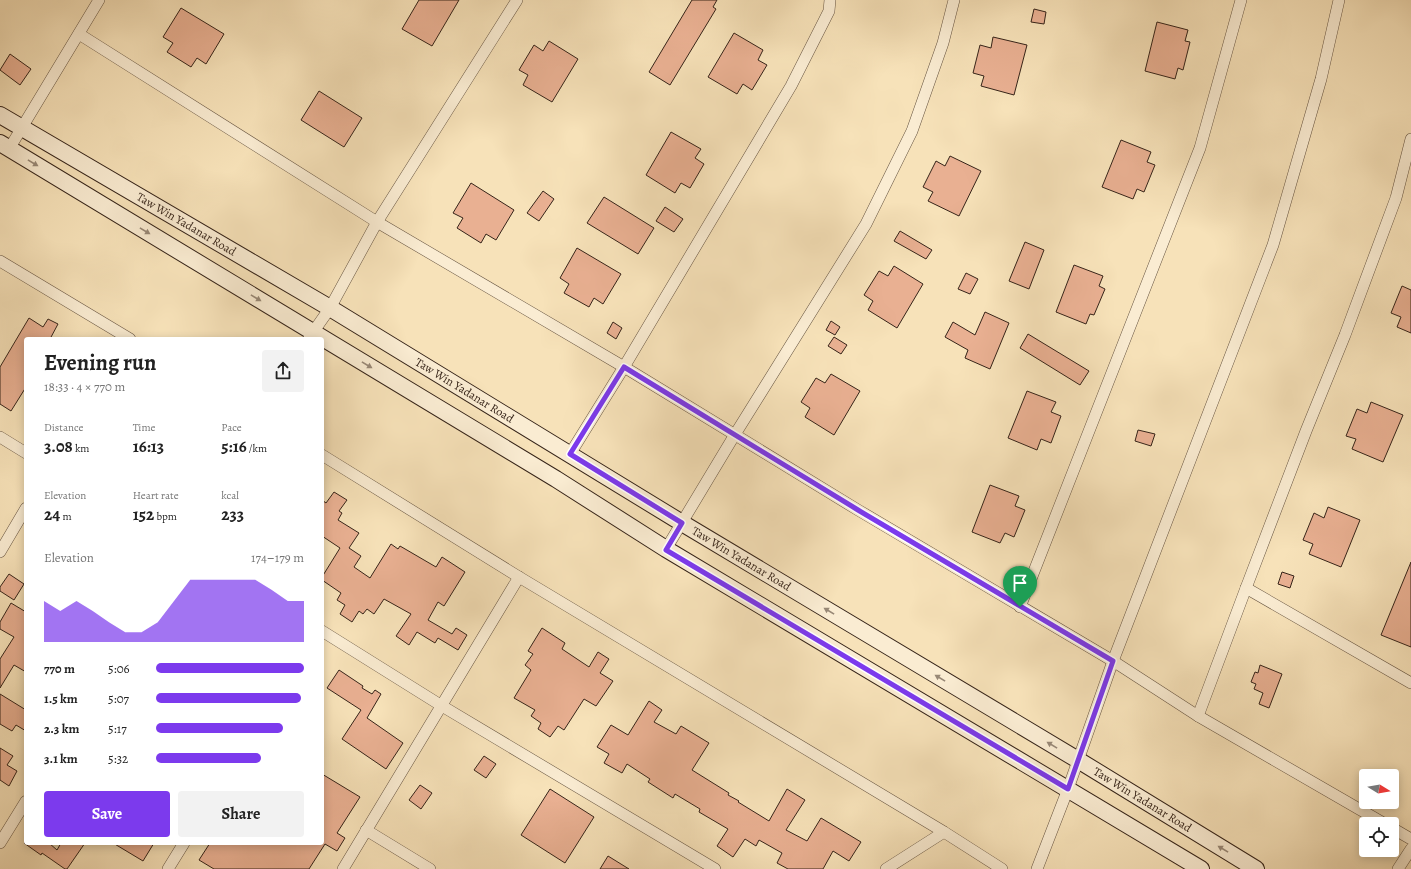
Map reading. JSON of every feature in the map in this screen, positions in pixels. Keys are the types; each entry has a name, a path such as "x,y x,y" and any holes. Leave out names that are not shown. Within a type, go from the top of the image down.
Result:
{"main road":[{"name":"Taw Win Yadanar Road","path":"0,115 330,308 682,523 1078,760 1256,869"},
{"path":"4,146 311,336"},
{"path":"324,344 556,479 666,550 1201,869"}],"street":[{"path":"4,146 21,128 99,0"},
{"path":"311,336 330,308 377,222 517,0"},
{"path":"570,454 624,367 792,86 829,11 830,0"},
{"path":"666,550 734,436 866,224 912,131 943,43 954,0"},
{"path":"1020,607 1200,148 1241,0"},
{"path":"1037,869 1068,789 1113,661 1273,245 1321,79 1339,0"},
{"path":"79,34 377,222 624,367 734,436 1113,661 1198,716 1373,817"},
{"path":"1198,716 1306,431 1345,335 1396,198 1411,139"},
{"path":"0,261 127,337"},
{"path":"0,437 24,452"},
{"path":"324,456 519,577 944,832 1002,869"},
{"path":"0,552 24,511"},
{"path":"343,869 519,577"},
{"path":"1246,588 1411,683"},
{"path":"324,632 442,706 715,869"},
{"path":"0,843 24,804"},
{"path":"366,830 430,869"},
{"path":"886,869 944,832"},
{"path":"1399,832 1411,839"},
{"path":"168,869 183,845"},
{"path":"1398,869 1411,849"}],"building":[{"path":"419,0 459,0 432,46 402,29"},
{"path":"692,0 717,0 713,7 716,9 670,85 649,72"},
{"path":"181,8 224,34 206,64 197,58 191,67 167,52 173,43 163,37"},
{"path":"1034,9 1046,12 1044,24 1031,22"},
{"path":"1157,22 1188,30 1185,41 1190,42 1183,70 1178,68 1175,79 1145,71"},
{"path":"734,33 763,50 758,60 767,65 752,90 743,84 737,94 708,77"},
{"path":"993,37 1027,45 1014,95 981,86 984,76 973,73 980,45 991,48"},
{"path":"549,41 578,59 552,102 523,85 528,75 519,70 534,45 543,51"},
{"path":"10,54 31,69 20,85 0,70"},
{"path":"319,91 362,118 344,147 301,120"},
{"path":"671,132 701,149 695,158 704,164 690,188 681,183 675,193 646,175"},
{"path":"1121,140 1151,152 1147,162 1155,165 1144,192 1137,189 1133,199 1102,187"},
{"path":"950,156 981,171 959,216 928,201 933,192 923,187 936,161 945,166"},
{"path":"471,183 514,210 496,240 486,234 481,243 457,228 463,218 453,213"},
{"path":"543,191 554,199 539,221 527,213"},
{"path":"604,197 654,228 638,254 587,223"},
{"path":"665,207 683,219 674,232 656,221"},
{"path":"900,231 932,250 926,259 894,241"},
{"path":"1025,242 1044,250 1029,289 1009,281"},
{"path":"577,248 621,274 603,304 594,298 589,307 564,293 569,284 560,278"},
{"path":"1074,265 1103,276 1099,286 1105,289 1094,315 1090,314 1086,324 1056,312"},
{"path":"894,266 923,284 897,328 868,310 873,301 864,295 879,271 888,276"},
{"path":"966,273 978,279 970,294 958,289"},
{"path":"1402,286 1411,290 1411,333 1397,327 1401,317 1391,313"},
{"path":"985,312 1009,323 990,369 965,358 968,350 945,337 953,322 975,335"},
{"path":"29,318 43,327 48,319 58,324 51,337 24,337 24,390 11,411 0,404 0,367"},
{"path":"831,321 840,327 835,335 826,330"},
{"path":"613,322 622,328 616,339 607,333"},
{"path":"1028,334 1089,371 1080,385 1020,348"},
{"path":"834,337 847,345 841,354 828,346"},
{"path":"831,374 860,391 834,435 805,417 810,408 801,402 816,378 825,383"},
{"path":"1027,391 1056,402 1051,412 1061,416 1051,443 1041,439 1037,450 1008,438"},
{"path":"1371,402 1403,415 1383,462 1352,449 1356,439 1346,436 1357,409 1367,413"},
{"path":"1138,430 1155,434 1151,446 1135,441"},
{"path":"990,485 1019,496 1015,506 1025,510 1014,537 1005,533 1000,543 972,532"},
{"path":"334,492 347,500 339,511 342,513 338,520 359,533 349,548 361,556 354,567 370,578 391,544 398,549 400,546 436,567 442,557 465,572 444,606 438,602 428,620 452,634 456,628 467,635 458,650 438,638 435,643 417,632 409,645 396,636 411,614 384,599 374,614 367,609 363,614 359,611 352,622 340,614 345,605 337,600 341,593 324,581 324,574 340,548 324,537 324,502 326,503"},
{"path":"1328,507 1360,520 1341,567 1309,554 1313,544 1303,540 1314,513 1324,518"},
{"path":"1411,562 1411,647 1381,635"},
{"path":"1282,572 1294,576 1290,588 1278,584"},
{"path":"9,574 24,584 14,600 0,591 0,587"},
{"path":"11,603 24,611 24,671 14,665 0,688 0,659 14,637 0,629 0,622"},
{"path":"542,628 565,643 562,649 589,667 598,652 609,659 600,673 613,681 596,706 584,699 564,730 558,726 550,737 538,729 541,723 531,716 535,710 514,698 531,670 525,665 533,654 528,651"},
{"path":"1260,665 1282,674 1269,708 1259,704 1263,693 1254,689 1256,684 1251,682 1255,672 1258,673"},
{"path":"339,670 372,694 375,690 381,694 367,718 403,743 386,769 342,739 361,710 327,688"},
{"path":"0,694 24,709 24,730 16,725 12,731 0,724"},
{"path":"649,701 662,710 654,722 676,734 681,726 709,743 692,770 729,793 728,795 739,801 738,802 769,821 787,789 805,800 786,830 807,841 821,818 861,842 849,861 833,851 823,869 788,869 777,863 782,853 759,840 756,846 745,839 733,857 717,846 728,829 699,812 700,809 675,794 673,798 648,782 650,779 627,764 622,773 604,763 609,754 597,747 611,725 628,735"},
{"path":"0,748 13,756 7,765 17,771 9,786 0,780"},
{"path":"484,756 496,764 486,778 474,770"},
{"path":"324,775 360,797 337,833 345,838 337,851 325,844 309,869 214,869 199,860 209,845 324,845"},
{"path":"420,785 432,793 421,809 409,800"},
{"path":"550,789 594,817 565,863 521,835"},
{"path":"27,845 51,845 57,850 60,845 84,845 67,869 42,853 41,855"},
{"path":"116,845 153,845 143,861"},
{"path":"608,856 629,869 600,869"}],"route":[{"path":"624,367 734,436 1020,607 1113,661 1068,789 666,550 682,523 570,454 624,367"}]}
